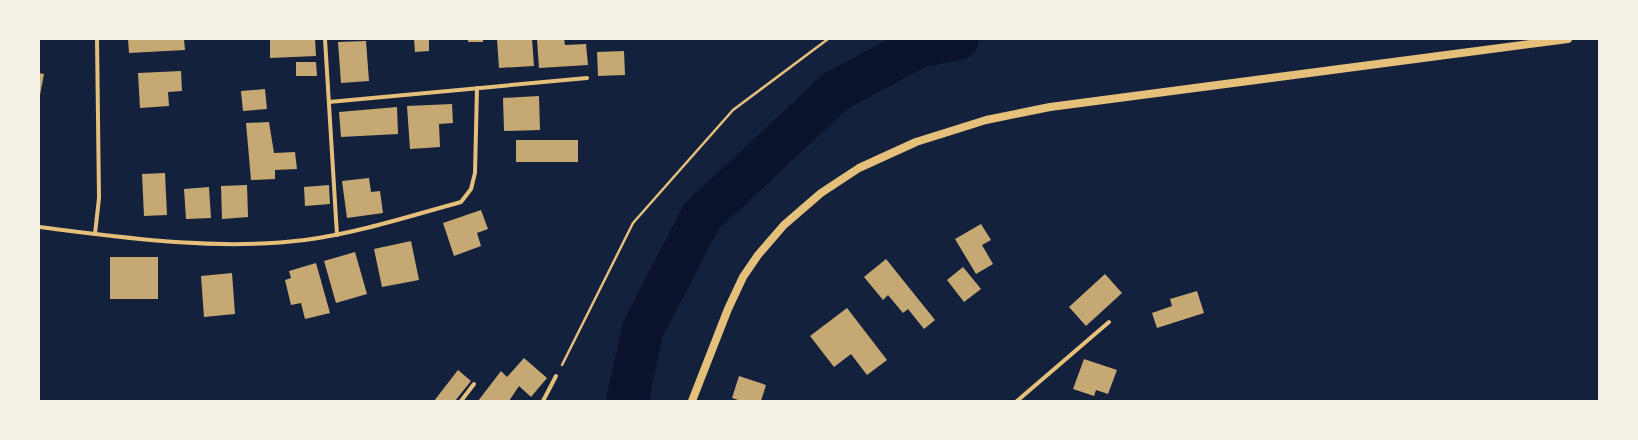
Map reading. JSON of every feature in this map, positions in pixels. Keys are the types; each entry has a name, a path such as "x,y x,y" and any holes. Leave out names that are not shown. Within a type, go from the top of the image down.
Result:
{"main road":[{"path":"692,401 728,309 743,277 773,237 784,225 821,193 859,168 916,142 986,120 1050,106 1568,39"}],"street":[{"path":"95,234 99,198 97,39"},
{"path":"325,39 337,235"},
{"path":"329,102 587,78"},
{"path":"39,227 198,244 269,243 305,240 337,235 461,202 471,189 475,173 477,88"},
{"path":"1017,401 1109,322"},
{"path":"543,401 556,376"},
{"path":"461,401 474,384"}],"path":[{"path":"556,376 632,223 733,110 828,39"}],"building":[{"path":"128,39 184,39 185,50 129,53"},
{"path":"270,39 315,39 316,56 270,58"},
{"path":"414,39 429,39 429,51 415,52"},
{"path":"468,39 483,39 483,42 468,42"},
{"path":"497,39 532,39 534,66 499,68"},
{"path":"537,39 564,39 565,45 586,44 588,65 539,68"},
{"path":"366,41 369,81 341,83 338,42"},
{"path":"624,51 625,75 598,76 597,52"},
{"path":"296,62 316,62 317,76 296,76"},
{"path":"181,71 182,91 168,92 169,106 140,108 138,73"},
{"path":"39,73 44,74 40,95 39,95"},
{"path":"265,89 267,109 243,111 241,91"},
{"path":"539,96 540,130 504,131 503,98"},
{"path":"452,104 453,123 439,124 440,147 410,149 407,106"},
{"path":"397,107 398,134 341,137 339,112"},
{"path":"269,122 274,153 295,152 297,169 275,170 275,179 251,180 246,123"},
{"path":"516,140 578,140 578,162 516,162"},
{"path":"165,173 167,215 144,216 142,174"},
{"path":"369,178 371,192 380,191 383,213 347,218 342,181"},
{"path":"247,185 248,217 222,219 221,186"},
{"path":"329,185 330,204 305,206 304,187"},
{"path":"209,187 211,218 186,219 184,189"},
{"path":"481,210 488,229 477,233 481,246 454,256 443,223"},
{"path":"981,224 991,240 982,245 993,264 976,274 955,239"},
{"path":"411,241 419,280 382,287 374,249"},
{"path":"355,252 367,294 336,303 324,261"},
{"path":"110,257 158,257 158,299 110,299"},
{"path":"886,259 935,320 924,329 908,309 903,313 888,295 883,300 864,277"},
{"path":"316,263 330,313 305,319 301,303 291,305 285,280 291,278 289,271"},
{"path":"963,267 981,289 964,302 947,280"},
{"path":"232,273 235,314 204,317 201,276"},
{"path":"1105,274 1122,293 1086,326 1069,307"},
{"path":"1197,291 1204,313 1157,328 1152,313 1172,306 1170,299"},
{"path":"847,308 887,360 867,375 851,354 834,367 810,336"},
{"path":"524,358 547,378 531,397 519,386 509,401 478,401 501,371 507,377"},
{"path":"1084,359 1117,370 1108,394 1096,390 1094,396 1073,389"},
{"path":"458,370 471,381 455,401 434,401"},
{"path":"739,376 766,385 761,401 741,401 732,398"}],"waterway":[{"path":"627,401 643,329 701,217 836,91 918,47 958,39"}]}
